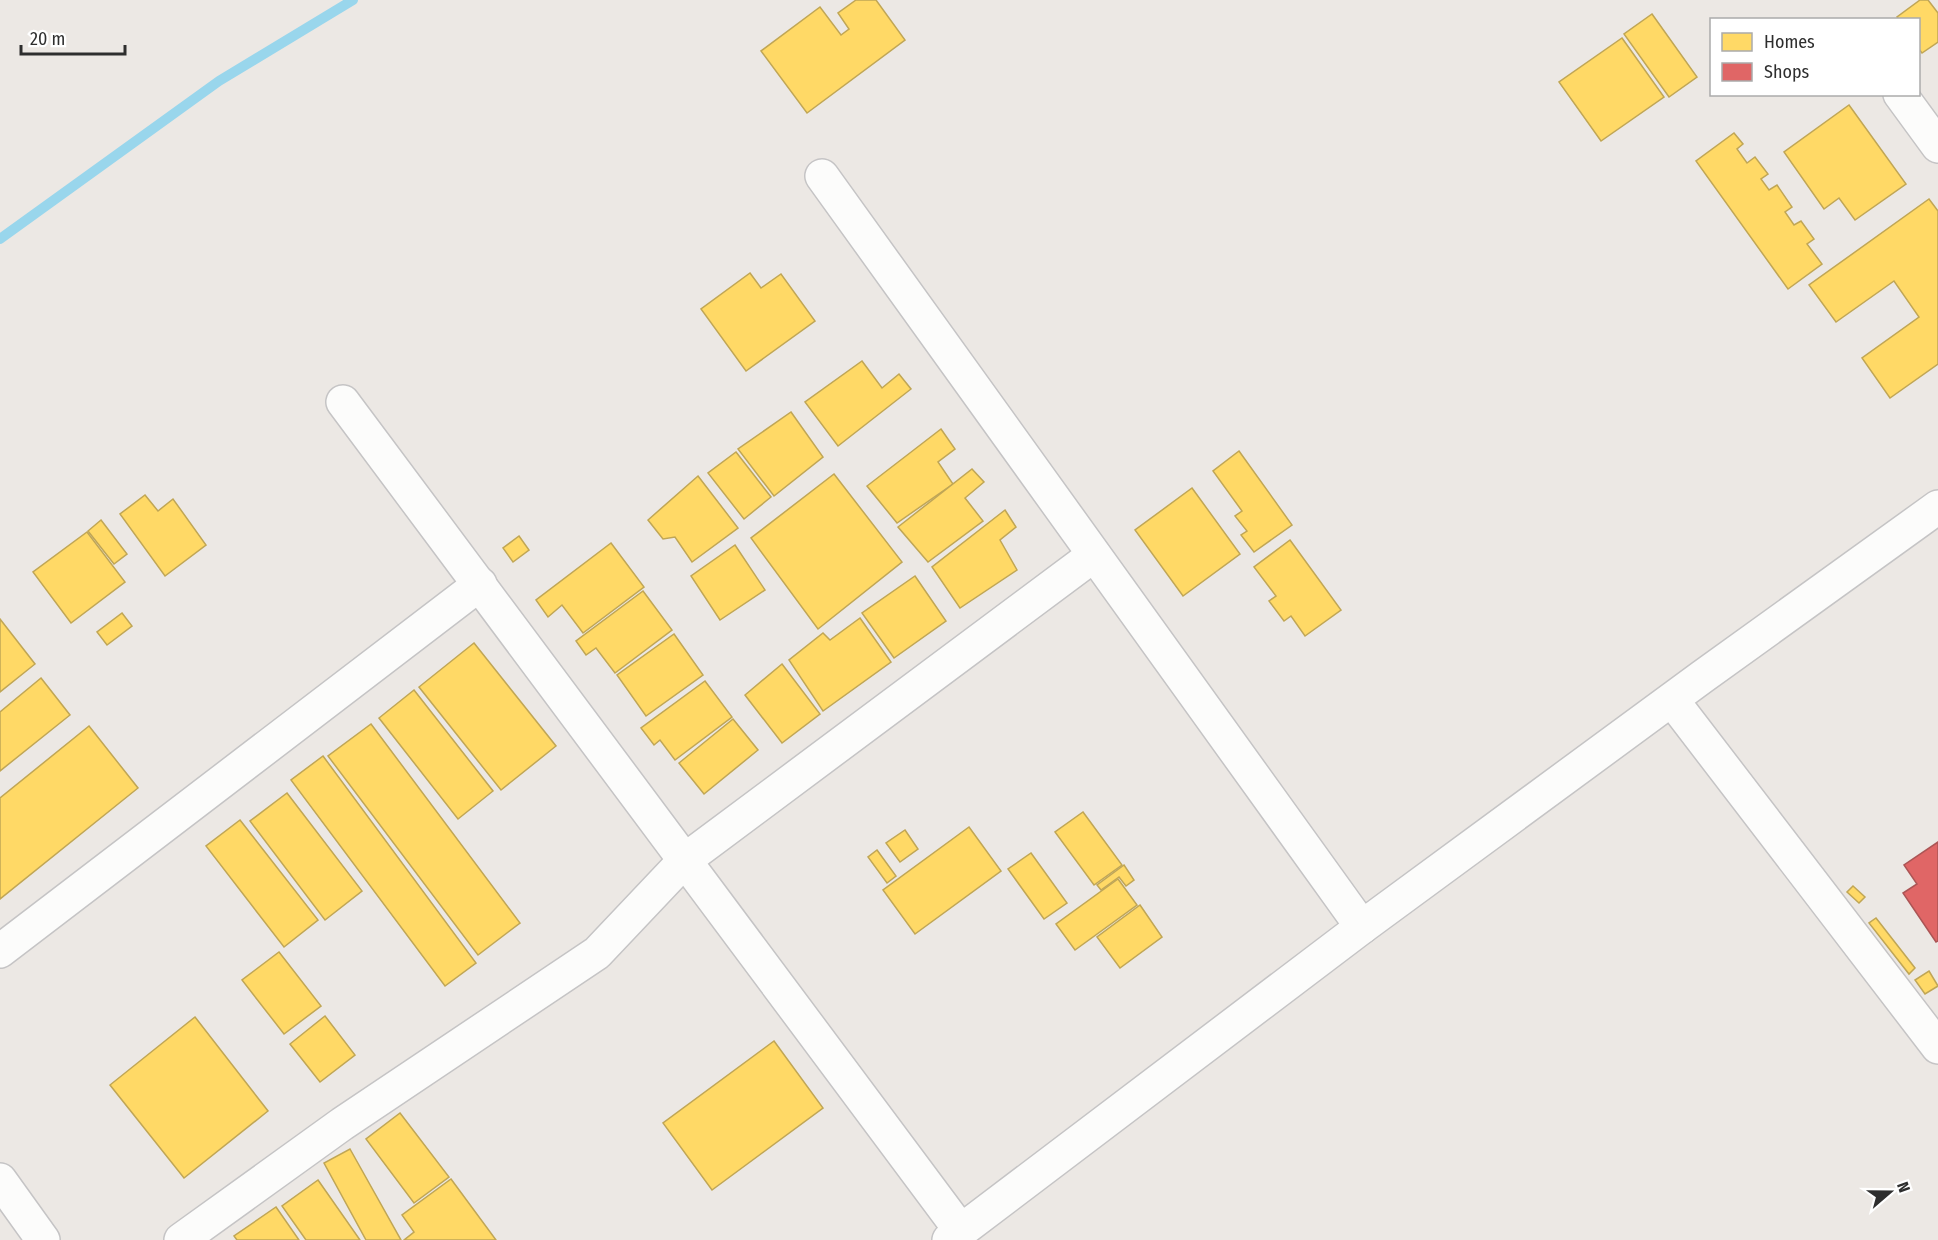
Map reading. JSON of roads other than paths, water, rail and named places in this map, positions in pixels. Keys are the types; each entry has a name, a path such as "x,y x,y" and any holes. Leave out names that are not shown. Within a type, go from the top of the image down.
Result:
{"street":[{"path":"1901,96 1938,146"},
{"path":"822,176 1362,927"},
{"path":"343,402 685,860 955,1236 1362,927 1938,507"},
{"path":"181,1240 342,1124 597,953 685,860 1095,555"},
{"path":"0,951 480,584"},
{"path":"1672,700 1938,1047"},
{"path":"0,1180 43,1240"}],"waterway":[{"path":"0,239 219,81 353,0"}]}
